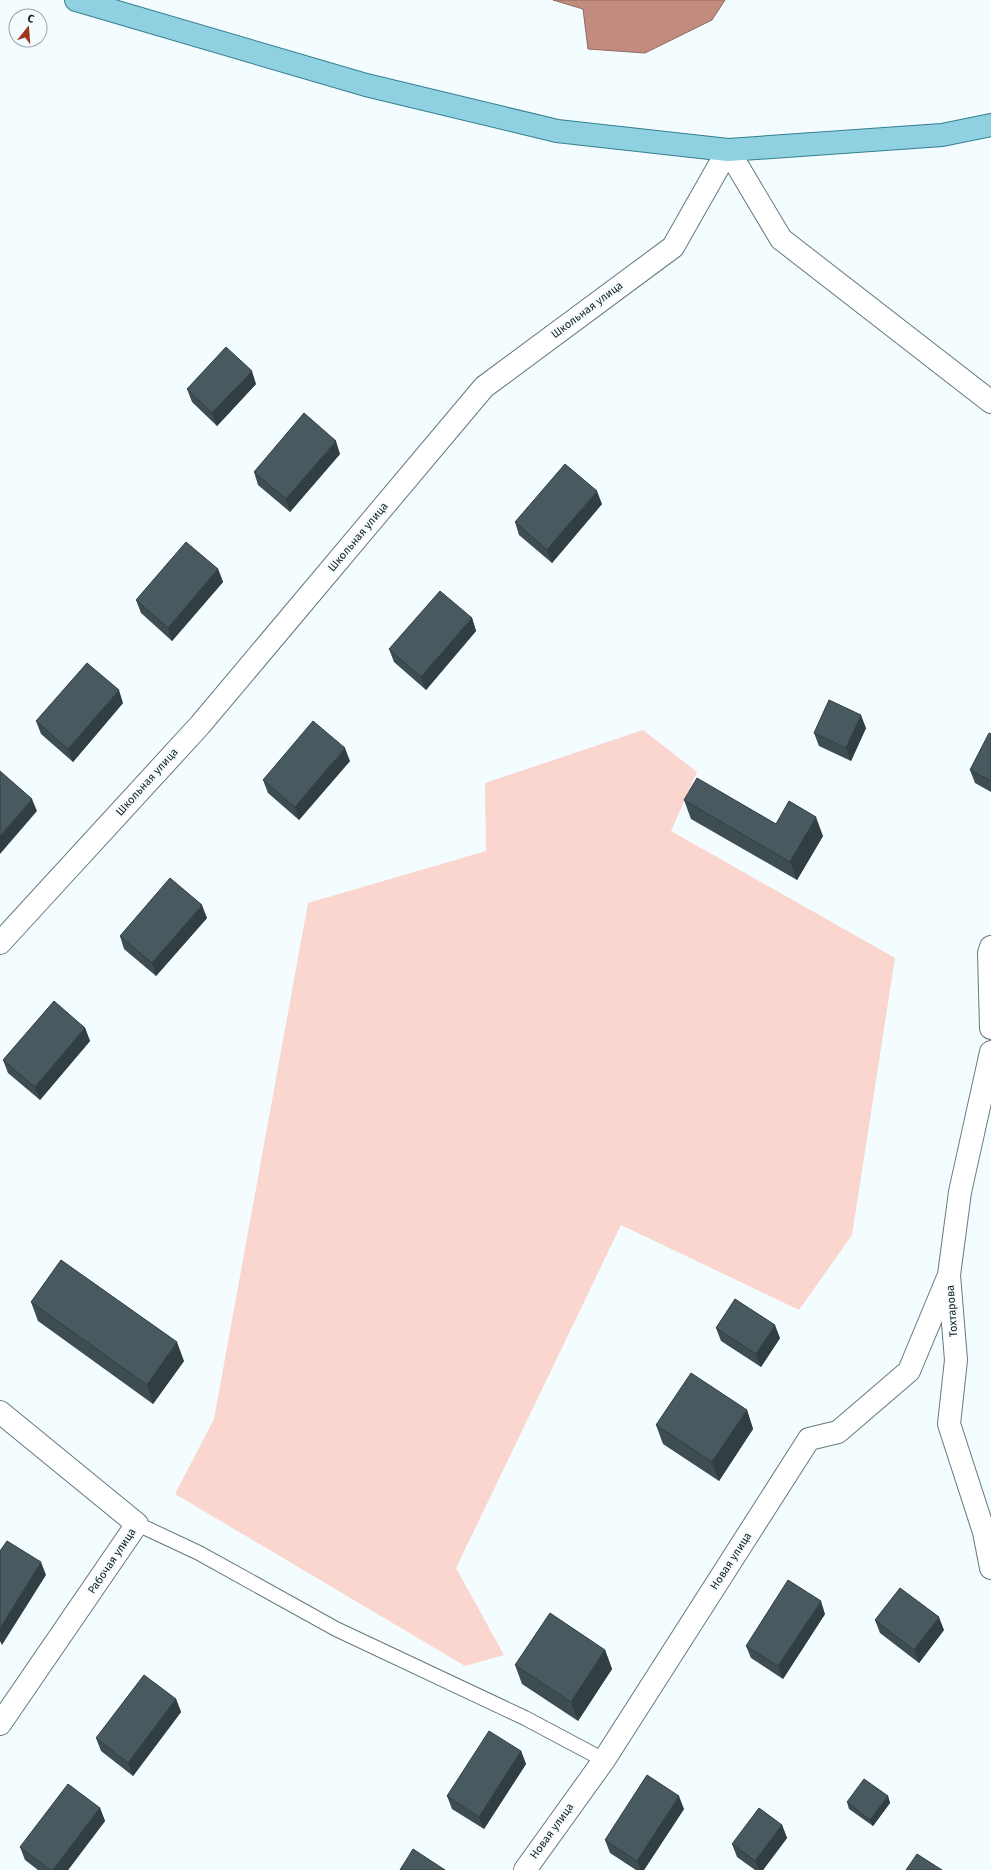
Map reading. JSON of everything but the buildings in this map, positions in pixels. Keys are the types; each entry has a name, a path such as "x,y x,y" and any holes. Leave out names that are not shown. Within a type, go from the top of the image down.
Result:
{"main road":[{"path":"76,0 366,85 557,130 728,150 942,135 991,125"}],"street":[{"path":"728,150 781,239 991,402"},
{"name":"Школьная улица","path":"0,943 200,725 484,387 673,247 728,150"},
{"path":"991,947 989,953 991,1028"},
{"name":"Тохтарова","path":"991,1052 960,1192 949,1275 956,1360 949,1424 984,1532 991,1568"},
{"name":"Новая улица","path":"525,1870 604,1760 809,1439 838,1432 909,1371 949,1275"},
{"name":"Рабочая улица","path":"0,1412 137,1524 0,1724"}],"lane":[{"path":"137,1524 199,1553 336,1629 525,1718 604,1760"}],"shaded area":[{"path":"553,0 725,0 712,20 645,53 588,49 583,9"},
{"path":"643,730 697,772 671,831 895,958 852,1235 799,1310 621,1225 456,1568 504,1655 465,1666 175,1494 214,1419 308,903 486,851 485,783"}]}
